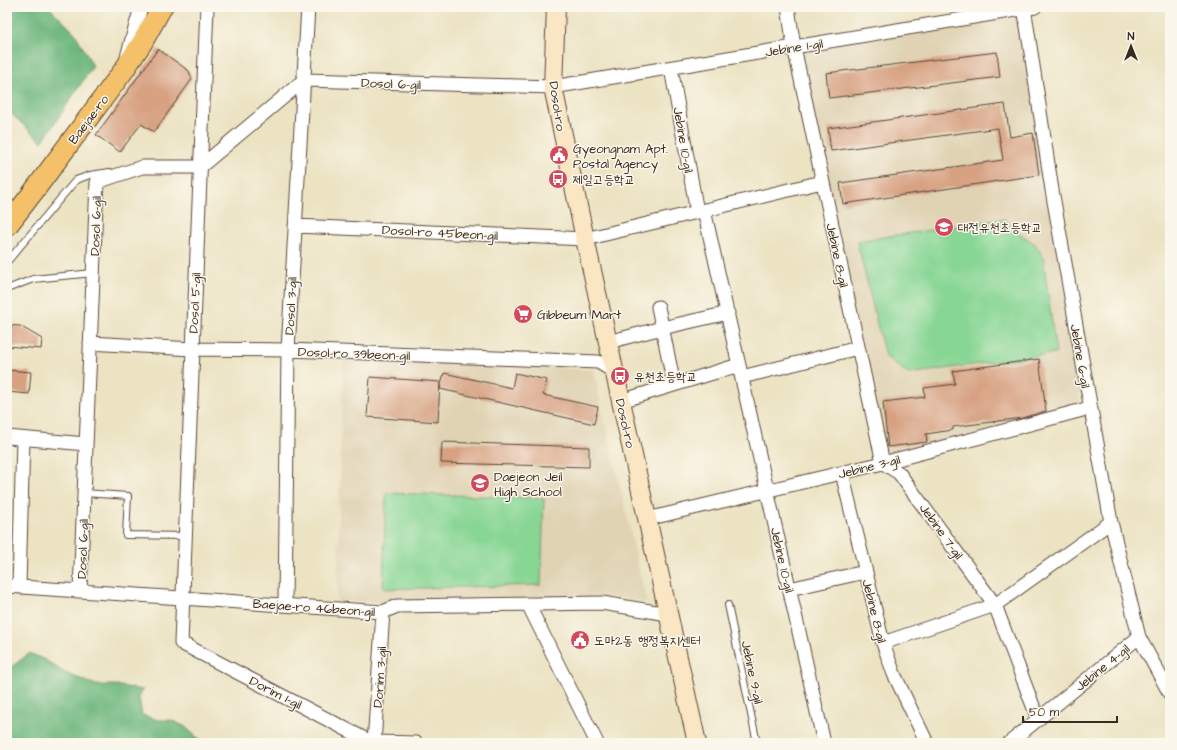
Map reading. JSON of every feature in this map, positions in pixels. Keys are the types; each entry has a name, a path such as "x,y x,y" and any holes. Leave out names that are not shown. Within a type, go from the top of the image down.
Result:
{"main road":[{"name":"Baejae-ro","path":"7,226 124,70 142,43 162,7"}],"street":[{"path":"124,70 141,7"},
{"name":"Dosol 5-gil","path":"182,598 207,7"},
{"name":"Dosol 3-gil","path":"285,605 288,350 308,7"},
{"name":"Dosol-ro","path":"556,7 553,87 614,372 697,743"},
{"name":"Jebine 8-gil","path":"788,7 794,47 822,182 883,463"},
{"name":"Jebine 1-gil","path":"553,87 1028,8"},
{"name":"Jebine 6-gil","path":"1028,8 1052,190 1111,522 1138,637 1170,694"},
{"name":"Jebine 10-gil","path":"671,68 701,211 728,313 824,743"},
{"path":"200,167 304,80"},
{"name":"Dosol 6-gil","path":"304,80 553,87"},
{"name":"Dosol 6-gil","path":"80,591 97,182 142,167 200,167"},
{"path":"585,239 822,182"},
{"name":"Dosol-ro 45beon-gil","path":"295,226 585,239"},
{"path":"658,307 674,385"},
{"path":"608,342 728,313"},
{"name":"Dosol-ro 39beon-gil","path":"90,343 192,349 288,350 598,362 614,372"},
{"path":"621,401 674,385 858,348"},
{"name":"Jebine 3-gil","path":"647,520 883,463 1090,408"},
{"path":"7,438 86,444"},
{"path":"13,587 23,439"},
{"name":"Jebine 7-gil","path":"883,463 899,473 995,605 1038,719"},
{"name":"Jebine 8-gil","path":"842,473 883,644 894,674 927,743"},
{"path":"883,644 995,605 1111,522"},
{"path":"789,589 865,572"},
{"name":"Baejae-ro 46beon-gil","path":"13,587 383,612 397,606 602,603 668,614"},
{"name":"Dorim 1-gil","path":"182,598 181,643 374,743 416,743"},
{"path":"528,604 597,743"},
{"name":"Dorim 3-gil","path":"374,743 383,612"},
{"name":"Jebine 4-gil","path":"1009,743 1138,637"}],"lane":[{"path":"7,262 76,180 90,175 142,167"},
{"path":"7,289 33,278 93,272"},
{"path":"84,493 128,496 126,535 185,536"},
{"name":"Jebine 9-gil","path":"728,605 757,743"}],"shaded area":[{"name":"대전유천초등학교","path":"1024,9 1082,407 882,457 794,47"},
{"name":"Daejeon Jeil High School","path":"343,355 593,370 647,603 608,597 595,597 520,607 337,601"}],"green space":[{"path":"7,7 49,7 75,33 93,66 42,142 7,110"},
{"path":"1004,219 1017,232 1035,244 1043,257 1056,353 909,374 885,356 857,241"},
{"path":"386,493 544,498 541,585 383,589"},
{"path":"30,653 45,660 65,673 96,685 115,685 143,690 139,698 142,715 158,720 171,720 184,726 198,738 199,743 7,743 7,670"}],"building":[{"path":"158,49 189,71 192,79 154,132 141,124 120,152 96,135"},
{"path":"997,52 1000,77 829,98 826,73"},
{"path":"1005,104 1010,137 1033,133 1039,175 843,204 840,183 1003,160 998,128 831,151 828,128"},
{"path":"7,325 20,326 42,339 41,349 7,346"},
{"path":"1039,359 1046,411 1022,418 953,427 953,430 926,434 927,442 888,447 883,402 925,397 924,388 955,384 953,371"},
{"path":"7,370 31,372 29,394 7,392"},
{"path":"444,373 512,388 515,373 547,380 543,395 598,407 594,424 440,389"},
{"path":"370,377 440,382 438,422 367,417"},
{"path":"442,442 589,447 589,467 441,463"}],"place":[{"name":"Gyeongnam Apt. Postal Agency","path":"559,155"},
{"name":"제일고등학교","path":"558,179"},
{"name":"대전유천초등학교","path":"944,227"},
{"name":"Gibbeum Mart","path":"523,314"},
{"name":"유천초등학교","path":"620,376"},
{"name":"Daejeon Jeil High School","path":"480,483"},
{"name":"도마2동 행정복지센터","path":"580,640"}]}
